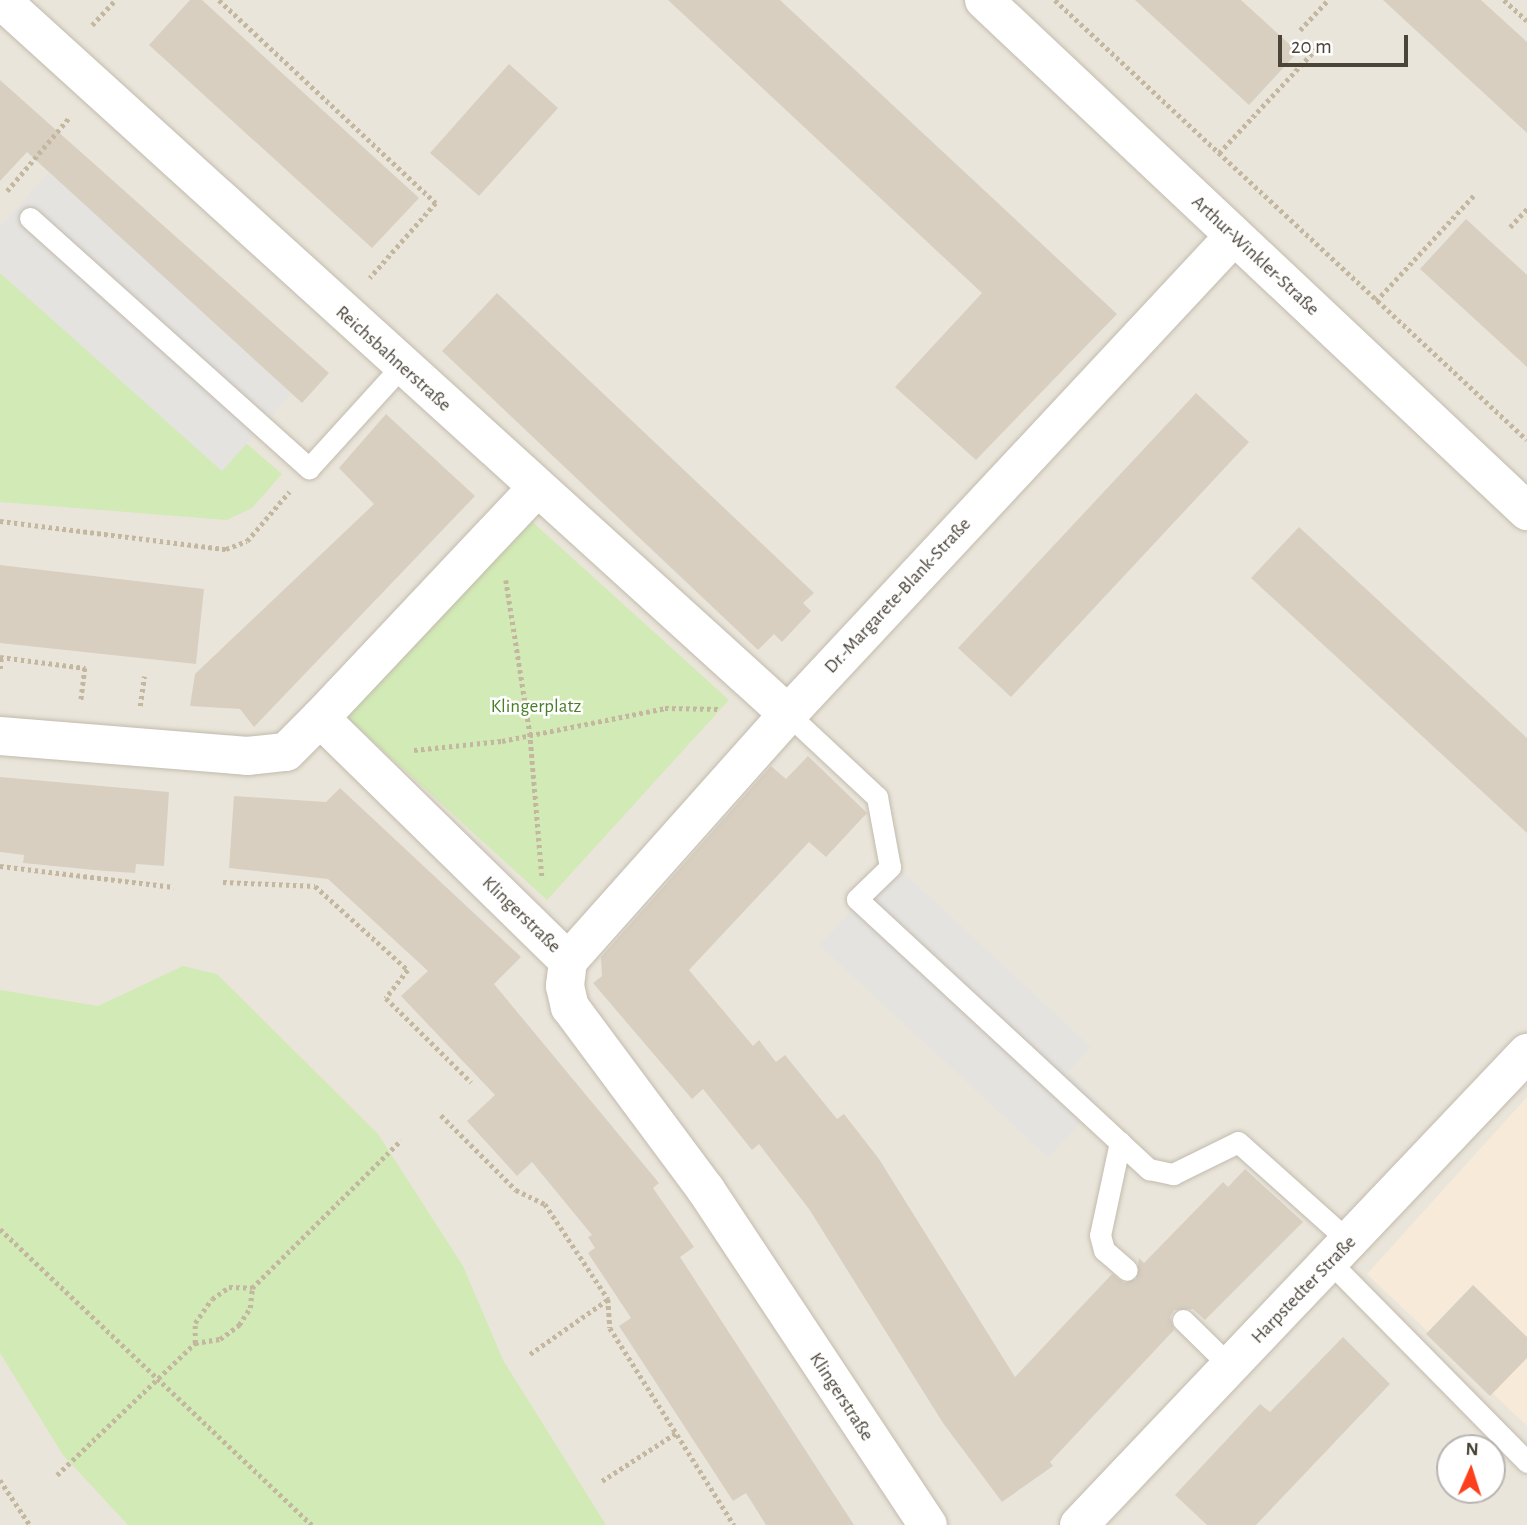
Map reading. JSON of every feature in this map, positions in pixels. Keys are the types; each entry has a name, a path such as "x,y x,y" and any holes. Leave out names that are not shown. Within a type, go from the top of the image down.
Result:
{"street":[{"name":"Reichsbahnerstraße","path":"1,0 535,489 780,723"},
{"name":"Arthur-Winkler-Straße","path":"984,0 1527,511"},
{"name":"Dr.-Margarete-Blank-Straße","path":"557,951 780,723 1234,236"},
{"path":"0,736 247,756 286,752 535,489"},
{"name":"Klingerstraße","path":"320,718 557,951 570,1007 706,1190 928,1525"},
{"name":"Harpstedter Straße","path":"1079,1525 1527,1053"}],"lane":[{"path":"30,218 309,468 401,366"},
{"path":"780,723 877,797 890,867 856,899 1149,1170 1172,1174 1238,1142 1527,1462"},
{"path":"1120,1142 1100,1235 1104,1250 1127,1270"},
{"path":"1183,1320 1230,1366"}],"path":[{"path":"219,0 436,203 340,311"},
{"path":"1055,0 1527,440"},
{"path":"1300,30 1328,0"},
{"path":"1504,0 1527,22"},
{"path":"1185,190 1318,47"},
{"path":"0,200 95,87"},
{"path":"1342,337 1475,194"},
{"path":"1510,227 1527,209"},
{"path":"0,521 226,549 247,541 309,468"},
{"path":"498,528 530,733 557,951"},
{"path":"0,669 1,657 85,668"},
{"path":"367,767 415,750 502,741 530,733 666,708 720,709 780,723"},
{"path":"0,866 174,887"},
{"path":"223,882 315,886 408,970 386,998 471,1082"},
{"path":"441,1115 516,1190 545,1204 608,1299 610,1328 734,1525"},
{"path":"57,1475 160,1380 195,1343 220,1339 239,1325 250,1308 253,1288 401,1140"},
{"path":"0,1229 312,1525"},
{"path":"195,1343 195,1323 212,1299 229,1287 253,1288"},
{"path":"530,1354 608,1299"},
{"path":"602,1481 676,1433"},
{"path":"0,1480 30,1525"}],"shaded area":[{"path":"0,0 1527,0 1527,1525 0,1525"},
{"path":"49,172 294,391 222,471 0,273 0,226"},
{"path":"895,864 1091,1047 1068,1072 1100,1102 1048,1158 819,945"},
{"path":"1527,1097 1527,1426 1367,1274"}],"green space":[{"path":"0,232 282,474 252,508 227,520 0,502"},
{"name":"Klingerplatz","path":"527,517 729,700 547,900 345,716"},
{"path":"183,966 217,974 378,1134 463,1266 503,1360 606,1525 128,1525 63,1455 0,1353 0,990 98,1006"}],"building":[{"path":"190,0 202,0 419,198 372,248 149,45"},
{"path":"668,0 780,0 1117,314 976,460 895,387 982,293"},
{"path":"1135,0 1241,0 1298,52 1249,105"},
{"path":"1383,0 1481,0 1527,42 1527,133"},
{"path":"509,64 558,108 479,196 430,153"},
{"path":"0,80 329,373 302,403 27,152 0,181"},
{"path":"1466,219 1527,275 1527,367 1420,269"},
{"path":"497,293 814,593 803,603 811,611 782,642 774,634 758,650 442,351"},
{"path":"1196,393 1249,442 1011,697 958,648"},
{"path":"386,414 475,496 254,727 240,709 190,706 195,674 374,504 339,468"},
{"path":"1299,527 1527,738 1527,833 1251,578"},
{"path":"0,565 204,589 196,664 0,643"},
{"path":"808,756 867,813 826,857 809,842 689,970 753,1046 759,1040 776,1062 785,1055 837,1119 844,1114 879,1159 1015,1377 1112,1274 1124,1283 1136,1279 1139,1258 1144,1263 1223,1182 1228,1187 1245,1169 1303,1222 1205,1320 1193,1309 1174,1310 1170,1317 1174,1330 1050,1462 1053,1466 1002,1502 943,1423 809,1209 759,1144 752,1150 703,1089 692,1099 593,983 602,976 601,957 771,766 786,779"},
{"path":"0,777 169,792 164,866 136,864 135,873 105,871 23,863 24,855 0,852"},
{"path":"340,788 521,957 494,984 659,1183 653,1188 694,1247 680,1257 854,1525 766,1525 746,1493 733,1501 619,1326 631,1318 588,1253 595,1248 588,1237 592,1235 532,1162 517,1176 467,1121 495,1095 401,996 428,971 328,879 229,868 234,796 326,802"},
{"path":"1473,1285 1527,1337 1527,1358 1490,1396 1426,1334"},
{"path":"1343,1337 1390,1384 1256,1525 1207,1525 1175,1495 1260,1404 1270,1412"}]}
